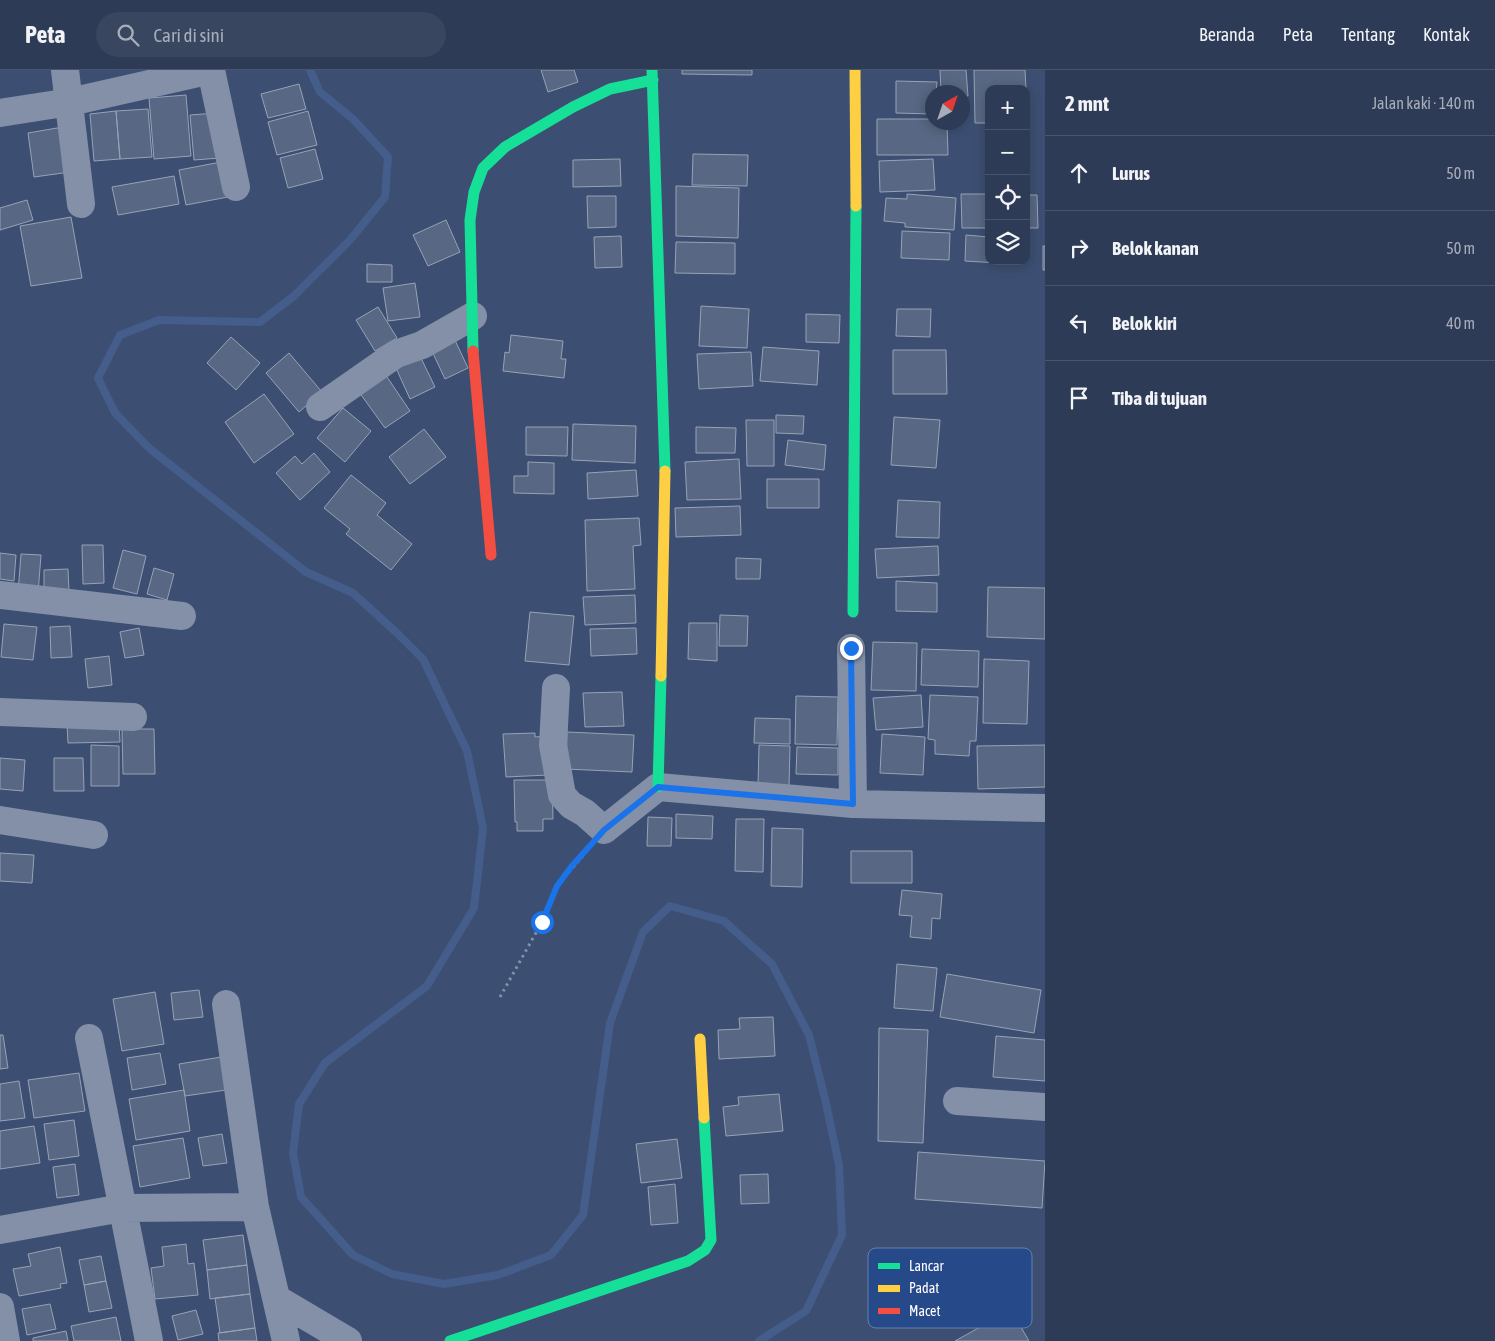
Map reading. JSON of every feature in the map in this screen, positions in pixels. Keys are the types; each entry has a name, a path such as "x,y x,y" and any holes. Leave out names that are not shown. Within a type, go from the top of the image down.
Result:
{"street":[{"path":"65,70 81,204"},
{"path":"0,113 70,102 211,70 236,187"},
{"path":"853,612 857,274 855,70"},
{"path":"491,555 485,466 474,367 470,220 474,192 483,168 504,147 573,107 610,90 653,75 666,494 658,787"},
{"path":"320,407 396,354 422,345 473,316"},
{"path":"0,595 182,616"},
{"path":"851,648 853,804"},
{"path":"556,688 554,745 562,795 571,805 586,813 604,830 658,787 853,804 1045,808"},
{"path":"0,712 133,718"},
{"path":"0,820 94,835"},
{"path":"226,1004 255,1207 286,1341"},
{"path":"89,1038 149,1341"},
{"path":"450,1341 688,1261 703,1253 709,1247 711,1240 700,1039"},
{"path":"956,1101 1045,1107"},
{"path":"0,1230 122,1208 255,1207"},
{"path":"277,1300 348,1341"},
{"path":"0,1307 6,1341"}],"path":[{"path":"500,997 542,922 557,886 604,830"}],"building":[{"path":"541,70 574,70 578,82 548,92"},
{"path":"682,70 752,70 752,75 682,74"},
{"path":"940,70 966,70 967,85 941,85"},
{"path":"974,70 1025,70 1026,85 985,85 985,123 975,123"},
{"path":"896,81 937,82 937,85 925,85 925,114 896,113"},
{"path":"299,84 306,109 268,118 261,94"},
{"path":"186,95 191,156 154,159 149,98"},
{"path":"148,109 152,157 120,159 116,111"},
{"path":"116,111 120,159 94,161 90,114"},
{"path":"308,111 317,145 277,155 268,122"},
{"path":"216,113 220,158 194,160 190,115"},
{"path":"877,119 925,119 925,130 947,130 948,155 877,155"},
{"path":"63,127 70,172 34,177 28,133"},
{"path":"315,149 323,179 288,188 280,158"},
{"path":"693,154 748,155 747,186 692,185"},
{"path":"620,159 621,186 573,187 573,160"},
{"path":"933,159 935,190 880,192 879,161"},
{"path":"221,162 228,197 186,205 179,170"},
{"path":"174,176 179,204 118,215 112,187"},
{"path":"676,186 739,188 738,238 676,236"},
{"path":"907,194 956,198 954,230 905,227 905,223 884,221 886,198 907,199"},
{"path":"961,194 985,194 985,228 962,228"},
{"path":"1030,195 1037,195 1038,228 1030,228"},
{"path":"587,196 616,196 616,227 588,228"},
{"path":"27,200 33,220 0,230 0,208"},
{"path":"71,217 82,278 31,286 20,226"},
{"path":"446,220 460,252 428,266 413,235"},
{"path":"902,231 950,233 949,260 901,258"},
{"path":"966,235 985,237 985,262 965,261"},
{"path":"621,236 622,267 595,268 594,237"},
{"path":"676,242 735,243 735,274 675,273"},
{"path":"1043,246 1045,246 1045,270 1043,270"},
{"path":"367,264 392,265 392,282 367,282"},
{"path":"415,283 420,317 388,321 383,288"},
{"path":"701,306 749,309 747,348 699,346"},
{"path":"378,307 397,338 375,351 356,320"},
{"path":"897,309 931,309 930,337 896,336"},
{"path":"806,314 840,315 839,343 806,342"},
{"path":"511,335 563,341 561,359 566,359 564,378 503,371 505,352 509,353"},
{"path":"453,336 468,368 445,379 430,347"},
{"path":"231,337 260,363 236,390 207,363"},
{"path":"763,347 819,351 817,385 760,381"},
{"path":"893,350 946,350 947,394 893,394"},
{"path":"751,352 753,386 699,389 697,354"},
{"path":"289,353 322,392 299,412 266,373"},
{"path":"420,356 435,387 410,399 396,368"},
{"path":"385,374 410,411 385,428 359,392"},
{"path":"264,394 294,434 254,463 225,422"},
{"path":"343,408 371,431 345,462 317,438"},
{"path":"776,415 804,416 803,434 776,433"},
{"path":"894,417 940,420 936,468 891,465"},
{"path":"746,420 774,420 774,466 747,466"},
{"path":"573,424 636,426 635,463 572,460"},
{"path":"526,427 568,427 567,456 526,455"},
{"path":"696,427 736,428 735,453 696,453"},
{"path":"424,429 446,457 410,484 389,457"},
{"path":"788,440 826,445 824,470 785,465"},
{"path":"314,453 330,472 300,500 276,473 295,456 302,464"},
{"path":"739,459 741,499 687,500 685,462"},
{"path":"528,462 554,463 554,494 514,493 514,476 528,476"},
{"path":"636,470 638,496 588,499 587,473"},
{"path":"351,475 386,503 377,515 412,544 391,570 346,534 350,529 324,508"},
{"path":"767,479 819,479 819,508 767,508"},
{"path":"898,500 940,502 939,538 896,537"},
{"path":"740,506 741,535 676,537 675,508"},
{"path":"639,518 641,545 633,546 635,589 587,591 585,520"},
{"path":"82,545 103,545 104,583 83,584"},
{"path":"938,546 939,575 877,578 875,549"},
{"path":"123,550 146,556 137,594 113,588"},
{"path":"0,553 16,555 14,581 0,579"},
{"path":"21,554 41,555 38,594 18,593"},
{"path":"736,558 761,559 760,579 736,579"},
{"path":"154,568 174,574 167,600 147,594"},
{"path":"68,569 69,592 44,593 44,570"},
{"path":"896,581 937,583 937,612 896,611"},
{"path":"988,587 1045,588 1045,639 987,637"},
{"path":"635,595 636,623 585,625 583,597"},
{"path":"530,612 574,616 569,665 525,661"},
{"path":"720,615 748,616 747,646 719,646"},
{"path":"689,623 717,623 717,661 688,659"},
{"path":"4,624 37,627 33,660 1,657"},
{"path":"70,626 72,657 51,658 50,627"},
{"path":"139,628 144,655 125,658 120,632"},
{"path":"636,628 637,654 591,656 590,629"},
{"path":"873,642 917,643 916,691 871,690"},
{"path":"922,649 979,651 978,687 921,685"},
{"path":"109,656 112,685 88,688 85,659"},
{"path":"984,659 1029,661 1027,724 983,723"},
{"path":"622,692 624,726 585,727 583,693"},
{"path":"921,695 923,727 876,730 873,698"},
{"path":"930,695 978,697 976,741 970,741 969,756 935,754 935,740 928,739"},
{"path":"796,696 838,697 837,745 795,744"},
{"path":"755,718 790,719 790,744 754,743"},
{"path":"119,723 120,742 68,743 67,724"},
{"path":"122,729 154,729 155,774 123,774"},
{"path":"567,732 634,735 632,772 566,769"},
{"path":"535,733 535,737 546,736 548,775 506,777 503,734"},
{"path":"882,734 925,737 923,775 880,773"},
{"path":"91,745 119,746 119,786 91,786"},
{"path":"759,745 790,746 789,788 758,787"},
{"path":"1045,745 1045,787 978,789 977,746"},
{"path":"797,747 838,748 838,775 796,774"},
{"path":"0,758 25,760 23,791 0,789"},
{"path":"54,758 83,758 84,791 54,791"},
{"path":"514,780 552,780 553,819 543,819 543,831 517,831"},
{"path":"676,814 713,816 712,839 676,838"},
{"path":"648,817 672,818 671,846 647,846"},
{"path":"736,819 764,819 763,872 735,871"},
{"path":"772,828 803,829 802,887 771,886"},
{"path":"851,851 912,851 912,883 851,883"},
{"path":"0,853 34,855 32,883 0,881"},
{"path":"902,890 942,894 940,919 932,918 931,939 910,937 912,916 899,915"},
{"path":"897,964 937,968 933,1011 894,1008"},
{"path":"947,974 1041,990 1034,1033 940,1017"},
{"path":"199,990 203,1017 174,1020 171,993"},
{"path":"155,992 164,1044 122,1051 113,999"},
{"path":"773,1017 775,1056 719,1059 718,1030 740,1029 739,1018"},
{"path":"879,1028 928,1030 923,1143 878,1141"},
{"path":"0,1035 3,1035 8,1068 0,1069"},
{"path":"996,1036 1045,1040 1045,1081 993,1077"},
{"path":"160,1053 166,1084 132,1090 127,1058"},
{"path":"227,1056 233,1089 185,1096 179,1064"},
{"path":"79,1073 85,1111 34,1118 28,1080"},
{"path":"19,1081 25,1118 0,1121 0,1084"},
{"path":"184,1090 190,1131 136,1140 129,1099"},
{"path":"779,1094 783,1131 726,1136 723,1107 739,1105 738,1097"},
{"path":"74,1120 79,1156 49,1160 44,1124"},
{"path":"34,1126 40,1163 0,1169 0,1131"},
{"path":"222,1134 227,1163 203,1166 198,1138"},
{"path":"183,1138 190,1178 140,1187 133,1146"},
{"path":"677,1139 682,1178 641,1183 636,1144"},
{"path":"918,1152 1045,1161 1042,1208 915,1199"},
{"path":"75,1164 79,1195 57,1198 53,1167"},
{"path":"768,1174 769,1203 741,1204 740,1175"},
{"path":"675,1184 678,1223 651,1225 648,1187"},
{"path":"243,1235 247,1265 207,1270 203,1240"},
{"path":"186,1244 188,1264 194,1263 198,1295 155,1299 151,1268 164,1266 162,1247"},
{"path":"60,1247 67,1283 60,1284 61,1288 19,1296 13,1269 31,1266 28,1254"},
{"path":"101,1256 106,1281 84,1285 79,1260"},
{"path":"247,1265 250,1294 210,1299 207,1270"},
{"path":"106,1281 112,1308 89,1312 84,1285"},
{"path":"250,1294 255,1328 220,1333 215,1298"},
{"path":"50,1304 56,1329 27,1335 22,1309"},
{"path":"196,1310 203,1334 178,1340 172,1316"},
{"path":"116,1317 121,1341 74,1341 71,1326"},
{"path":"255,1328 257,1341 219,1341 218,1333"},
{"path":"978,1328 1021,1328 1029,1341 955,1341"},
{"path":"66,1331 68,1341 33,1341 33,1338"}],"waterway":[{"path":"310,70 320,92 353,119 388,157 385,197 350,240 294,296 260,322 159,320 120,335 98,378 115,413 149,448 306,572 353,593 423,659 467,751 483,828 474,908 427,986 325,1063 299,1104 293,1153 301,1197 353,1255 392,1274 444,1284 498,1275 551,1255 583,1215 610,1023 643,932 670,906 724,921 772,964 809,1035 839,1165 842,1235 806,1311 759,1341"}],"traffic: fast":[{"path":"652,70 665,471"},
{"path":"473,351 470,220 474,192 483,168 505,147 573,107 610,89 653,80"},
{"path":"853,612 856,206"},
{"path":"658,787 661,676"},
{"path":"450,1341 688,1261 705,1250 711,1240 704,1118"}],"traffic: slow":[{"path":"855,70 856,206"},
{"path":"661,676 665,471"},
{"path":"700,1039 704,1118"}],"traffic: jam":[{"path":"473,351 491,555"}],"route":[{"path":"542,922 557,886 571,867 604,830 658,787 853,804 851,648"}]}
